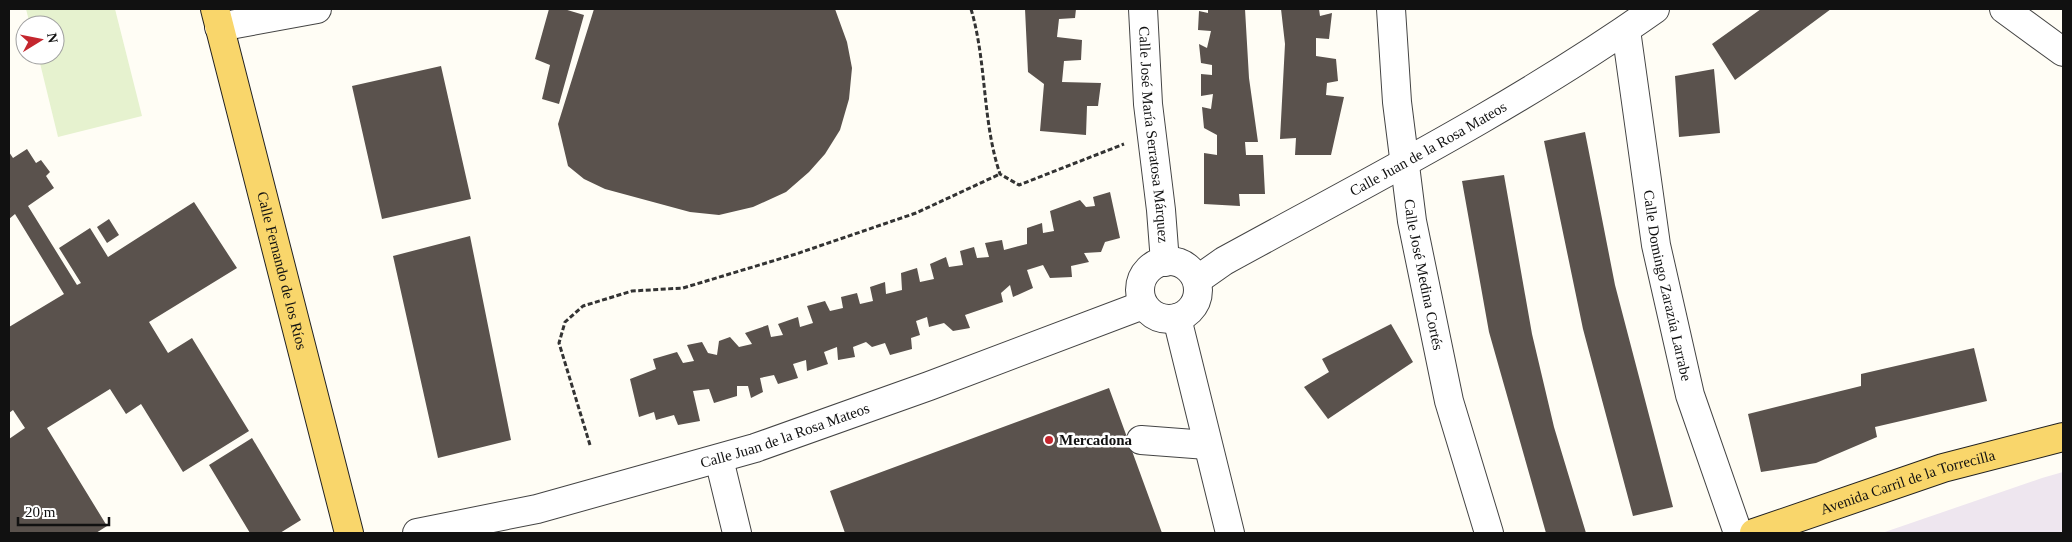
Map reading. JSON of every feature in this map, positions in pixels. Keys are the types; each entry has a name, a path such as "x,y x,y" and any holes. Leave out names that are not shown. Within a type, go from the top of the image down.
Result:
{"main road":[{"name":"Calle Fernando de los Ríos","path":"217,18 349,533"},
{"name":"Avenida Carril de la Torrecilla","path":"1754,533 1943,468 2063,437"}],"street":[{"path":"217,18 317,9"},
{"name":"Calle José María Serratosa Márquez","path":"1142,9 1148,104 1161,210 1165,262"},
{"name":"Calle José Medina Cortés","path":"1391,9 1404,164 1412,221 1449,401 1489,533"},
{"name":"Calle Juan de la Rosa Mateos","path":"1197,280 1233,256 1404,164 1626,30 1655,9"},
{"path":"2004,9 2063,52"},
{"name":"Calle Domingo Zarazúa Larrabe","path":"1626,30 1656,244 1690,395 1738,533"},
{"path":"1174,262 1185,266 1197,280 1199,290 1194,305 1185,314 1177,318 1166,319 1153,314 1143,304 1142,283 1146,274 1156,264 1174,262"},
{"name":"Calle Juan de la Rosa Mateos","path":"417,533 536,509 719,459 929,386 1143,304"},
{"path":"1177,318 1230,533"},
{"path":"1141,440 1207,445"},
{"path":"719,459 737,533"}],"path":[{"path":"971,9 979,37 992,152 1000,174 1020,185 1127,143"},
{"path":"590,445 559,343 565,322 583,306 632,291 682,288 796,254 916,213 1000,174"}],"shaded area":[{"path":"2063,472 2063,533 1882,533 2042,478"}],"green space":[{"path":"26,9 115,9 142,116 58,137 40,65 65,65 65,15 28,15"}],"building":[{"path":"549,9 564,9 584,15 559,104 542,99 550,65 535,59"},
{"path":"594,9 835,9 847,42 852,68 849,99 840,130 825,154 809,172 786,192 753,207 719,215 690,212 605,189 584,179 568,166 558,124"},
{"path":"1025,9 1076,9 1075,18 1059,19 1057,37 1082,40 1081,60 1064,61 1062,82 1101,83 1098,106 1087,106 1086,135 1040,131 1044,84 1028,72"},
{"path":"1208,9 1245,9 1249,78 1258,142 1245,142 1246,155 1263,155 1265,194 1239,194 1240,206 1204,204 1204,153 1217,155 1217,135 1204,128 1202,107 1211,109 1213,94 1201,96 1201,74 1212,75 1212,65 1201,63 1199,44 1207,48 1211,31 1198,30 1199,11 1208,13"},
{"path":"1281,9 1319,9 1320,16 1332,13 1329,39 1316,38 1316,56 1336,59 1338,81 1327,83 1326,95 1344,97 1331,155 1295,155 1296,138 1280,139 1285,44"},
{"path":"1761,9 1831,9 1735,80 1712,44"},
{"path":"441,66 471,199 382,219 352,86"},
{"path":"1714,69 1720,133 1679,137 1675,76"},
{"path":"1585,132 1615,285 1673,507 1633,516 1583,329 1544,141"},
{"path":"27,149 36,163 41,160 50,172 46,176 54,188 28,206 77,285 81,283 59,248 90,228 108,257 194,202 237,268 149,322 168,353 192,338 249,431 183,472 141,404 126,414 110,389 47,428 107,526 96,533 10,533 9,530 9,439 25,428 13,410 9,413 9,327 64,294 15,214 9,219 9,152 13,158"},
{"path":"1504,175 1532,334 1554,427 1586,533 1546,533 1489,332 1462,181"},
{"path":"1110,192 1120,238 1105,242 1101,252 1084,253 1089,262 1071,266 1072,277 1050,278 1043,265 1027,270 1033,288 1013,297 1010,285 1001,293 1003,302 965,315 970,328 953,331 944,323 929,327 927,317 916,321 920,335 911,338 912,349 890,355 885,343 872,347 866,342 853,347 855,357 838,360 837,347 824,352 828,364 807,371 806,360 793,364 798,378 778,384 774,375 760,378 763,392 751,398 748,386 737,386 737,396 714,403 709,389 693,391 700,421 678,425 674,415 656,420 654,412 639,417 630,379 656,369 653,359 677,352 683,363 694,361 687,345 702,342 708,353 717,355 719,341 730,337 739,347 752,344 745,333 768,325 771,337 783,335 778,324 798,317 800,327 813,323 807,306 825,301 830,311 843,308 841,297 857,293 860,304 873,301 870,287 885,282 886,294 902,290 901,273 917,268 920,282 934,279 930,264 946,257 949,267 963,265 960,251 974,247 977,258 989,257 985,243 1002,240 1004,250 1027,244 1027,228 1042,223 1043,233 1054,231 1050,211 1080,200 1086,207 1095,206 1093,197"},
{"path":"109,219 119,235 107,243 97,227"},
{"path":"470,236 511,440 438,458 393,256"},
{"path":"1391,324 1413,362 1328,419 1304,387 1329,372 1322,359"},
{"path":"1974,348 1987,401 1875,427 1877,437 1816,463 1761,472 1748,414 1861,386 1861,374"},
{"name":"Mercadona","path":"1109,388 1162,533 845,533 830,491"},
{"path":"252,438 301,520 280,533 250,533 209,465"}],"place":[{"name":"Mercadona","path":"1049,440"}]}
